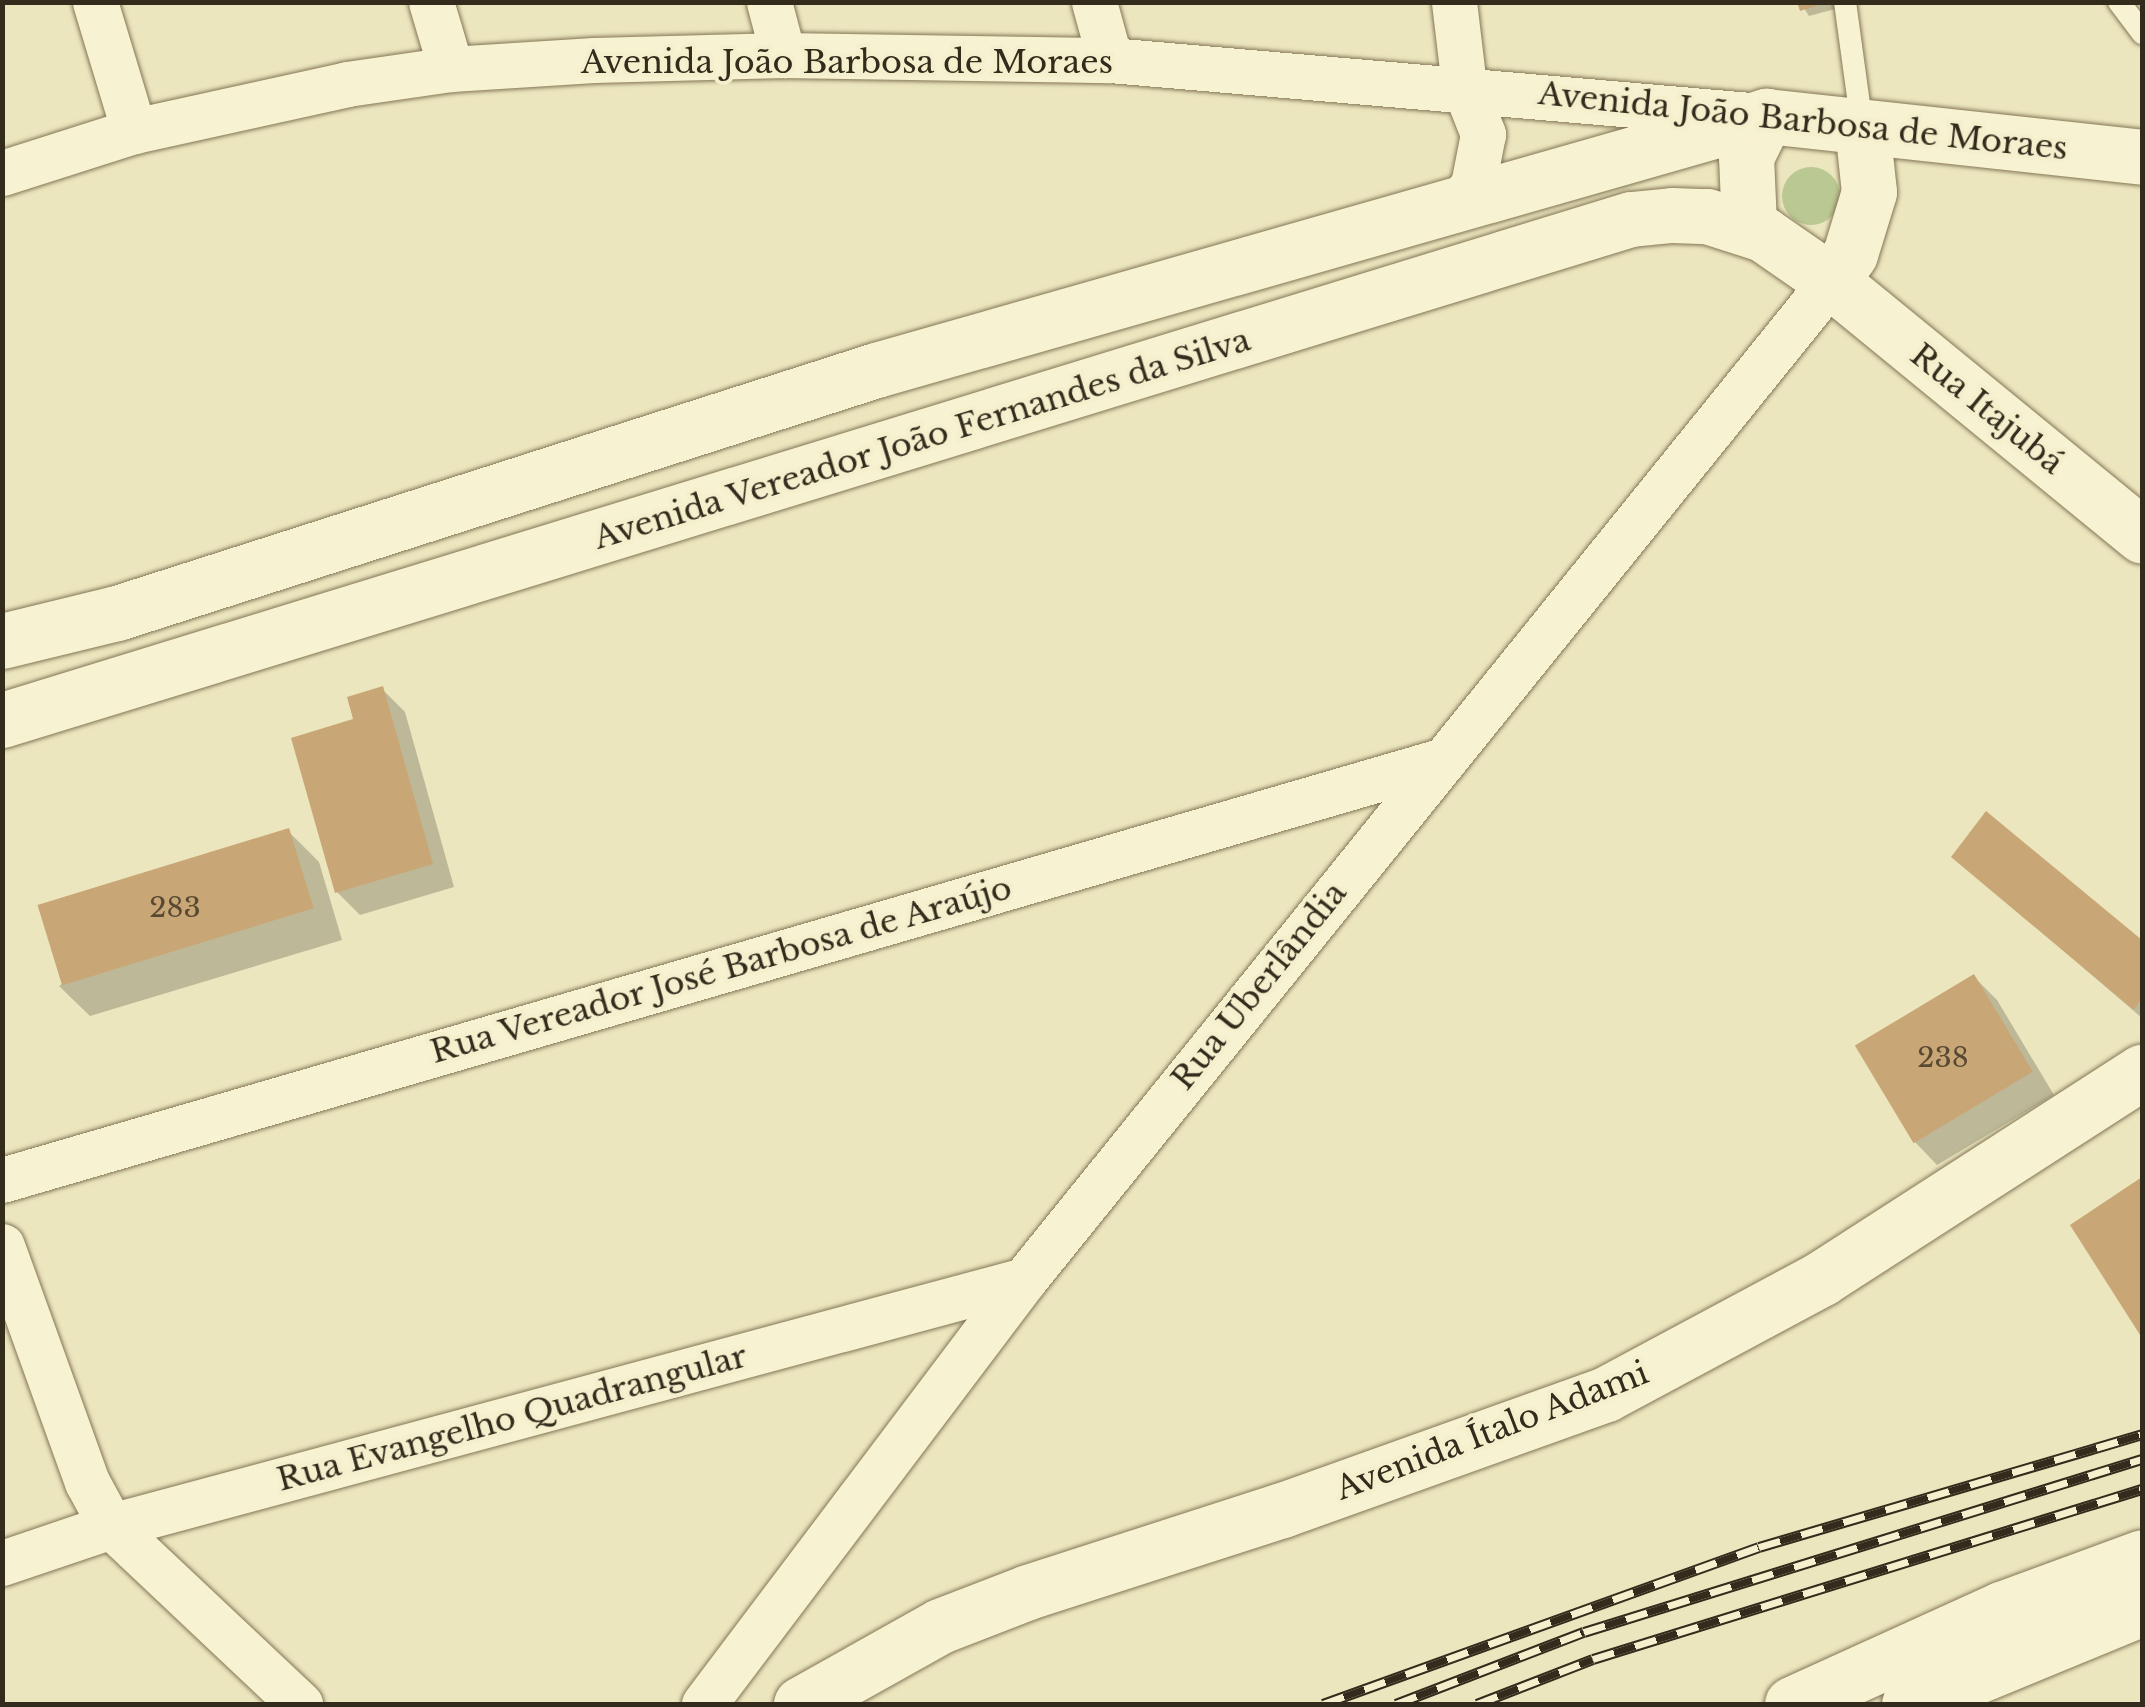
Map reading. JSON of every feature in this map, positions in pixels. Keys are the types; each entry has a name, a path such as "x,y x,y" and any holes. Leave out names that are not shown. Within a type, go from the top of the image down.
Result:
{"main road":[{"name":"Avenida João Barbosa de Moraes","path":"1766,116 2142,157"},
{"path":"2,641 117,613 876,370 1766,116"},
{"path":"1749,225 1746,157 1766,116"},
{"path":"1831,281 1850,254 1869,192 1862,126"},
{"name":"Avenida Vereador João Fernandes da Silva","path":"2,720 1631,219 1707,216 1749,225 1831,281"},
{"name":"Rua Itajubá","path":"1831,281 2142,536"},
{"path":"694,430 708,506"},
{"name":"Avenida Ítalo Adami","path":"802,1704 940,1626 1010,1598 1606,1394 1822,1278 2142,1072"},
{"path":"1792,1704 2001,1609 2142,1557"},
{"path":"1909,1704 2142,1608"}],"street":[{"path":"95,2 134,131"},
{"path":"431,2 450,69"},
{"path":"769,2 783,55"},
{"path":"1094,2 1110,60"},
{"path":"1454,2 1464,86 1477,108 1482,147 1473,185 1456,205"},
{"name":"Avenida João Barbosa de Moraes","path":"2,172 134,131 347,84 450,69 783,55 1110,60 1464,86 1766,116"},
{"name":"Rua Uberlândia","path":"704,1704 1024,1280 1831,281"},
{"name":"Rua Vereador José Barbosa de Araújo","path":"2,1180 1440,761"},
{"path":"2,1246 88,1482 111,1526 300,1704"},
{"name":"Rua Evangelho Quadrangular","path":"2,1563 111,1526 1024,1280"}],"lane":[{"path":"1846,2 1862,126"},
{"path":"2119,2 2142,33"}],"green space":[{"path":"1811,167 1832,175 1840,196 1832,217 1811,225 1790,217 1782,196 1790,175"}],"building":[{"path":"1797,2 1824,2 1824,3 1800,11"},
{"path":"383,686 433,864 335,893 291,738 353,719 347,697"},
{"path":"1986,811 2142,940 2142,997 2134,1010 1951,857"},
{"path":"289,828 314,908 62,985 37,905"},
{"path":"1974,974 2033,1072 1914,1143 1855,1046"},
{"path":"2142,1177 2142,1338 2070,1225"}],"railway":[{"path":"1323,1704 1759,1547 2142,1434"},
{"path":"1396,1704 1584,1632 2142,1459"},
{"path":"1477,1704 1593,1659 2142,1489"}]}
